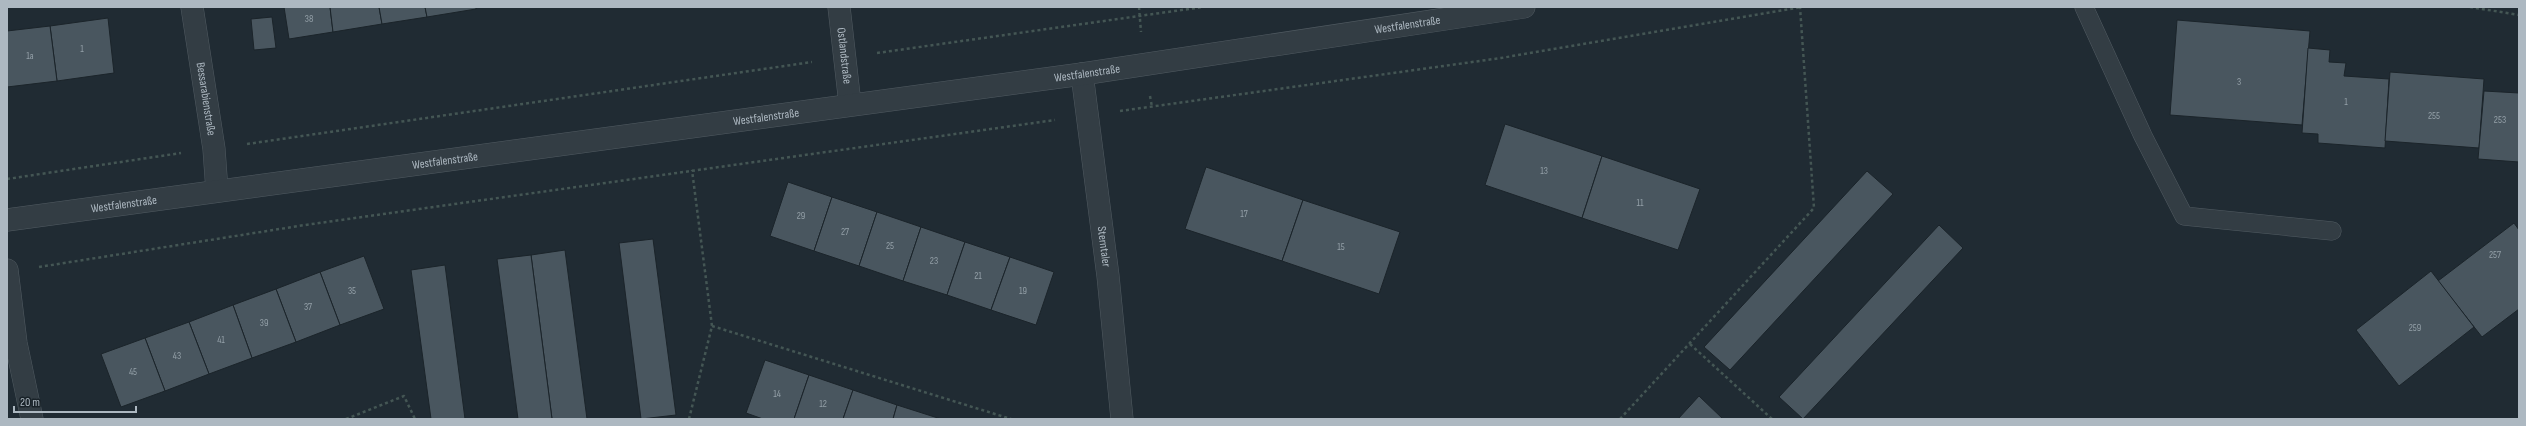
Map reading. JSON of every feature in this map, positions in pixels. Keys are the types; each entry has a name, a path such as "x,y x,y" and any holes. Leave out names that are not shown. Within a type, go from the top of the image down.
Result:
{"street":[{"name":"Bessarabienstraße","path":"192,7 214,148 217,191"},
{"name":"Ostlandstraße","path":"839,7 850,104"},
{"name":"Westfalenstraße","path":"7,220 850,104 1082,74 1524,7"},
{"name":"Sterntaler","path":"1082,74 1086,115 1108,276 1122,419"},
{"path":"7,271 16,343 32,419"}],"lane":[{"path":"2084,7 2142,136 2184,216 2332,231"}],"path":[{"path":"1139,7 1140,16"},
{"path":"7,178 844,57 1203,7"},
{"path":"7,271 305,225 1494,59 1801,7 1814,208 1620,419"},
{"path":"2470,7 2519,15"},
{"path":"688,419 712,326 692,170"},
{"path":"712,326 1011,419"},
{"path":"1690,344 1772,419"},
{"path":"346,419 404,396 415,419"}],"building":[{"path":"284,7 330,7 333,32 289,39"},
{"path":"330,7 379,7 382,24 333,32"},
{"path":"379,7 425,7 427,17 382,24"},
{"path":"425,7 476,7 476,9 427,17"},
{"path":"272,17 276,48 254,50 251,19"},
{"path":"108,18 114,73 57,81 50,26"},
{"path":"2177,20 2310,31 2302,125 2170,115"},
{"path":"50,26 57,81 7,87 7,31"},
{"path":"2308,48 2330,50 2329,62 2346,63 2344,76 2389,79 2385,148 2318,143 2318,134 2302,133"},
{"path":"2390,72 2484,79 2479,148 2385,141"},
{"path":"2484,91 2519,93 2519,162 2478,159"},
{"path":"1505,124 1602,156 1582,218 1485,185"},
{"path":"1602,156 1700,189 1678,250 1582,218"},
{"path":"1206,167 1303,200 1282,261 1185,229"},
{"path":"1867,171 1893,194 1730,370 1704,347"},
{"path":"788,182 832,197 814,251 770,236"},
{"path":"832,197 877,212 859,266 814,251"},
{"path":"1303,200 1400,232 1379,294 1282,261"},
{"path":"877,212 921,227 903,281 859,266"},
{"path":"2514,223 2519,230 2519,309 2482,337 2438,281"},
{"path":"1939,225 1963,248 1803,419 1779,397"},
{"path":"921,227 965,242 947,295 903,281"},
{"path":"653,239 676,415 641,419 619,243"},
{"path":"965,242 1010,257 991,310 947,295"},
{"path":"565,250 587,419 552,419 531,255"},
{"path":"531,255 552,419 518,419 497,259"},
{"path":"364,256 384,309 340,325 320,272"},
{"path":"1010,257 1054,272 1036,325 991,310"},
{"path":"445,265 465,419 431,419 411,270"},
{"path":"2431,271 2474,327 2399,386 2356,330"},
{"path":"320,272 340,325 296,342 276,289"},
{"path":"276,289 296,342 252,358 233,305"},
{"path":"233,305 252,358 209,374 189,322"},
{"path":"189,322 209,374 165,391 145,338"},
{"path":"145,338 165,391 121,407 101,354"},
{"path":"765,360 809,375 794,419 763,419 746,413"},
{"path":"809,375 853,390 843,419 794,419"},
{"path":"853,390 897,405 893,419 843,419"},
{"path":"1699,396 1723,419 1678,419"},
{"path":"897,405 941,419 893,419"}]}
